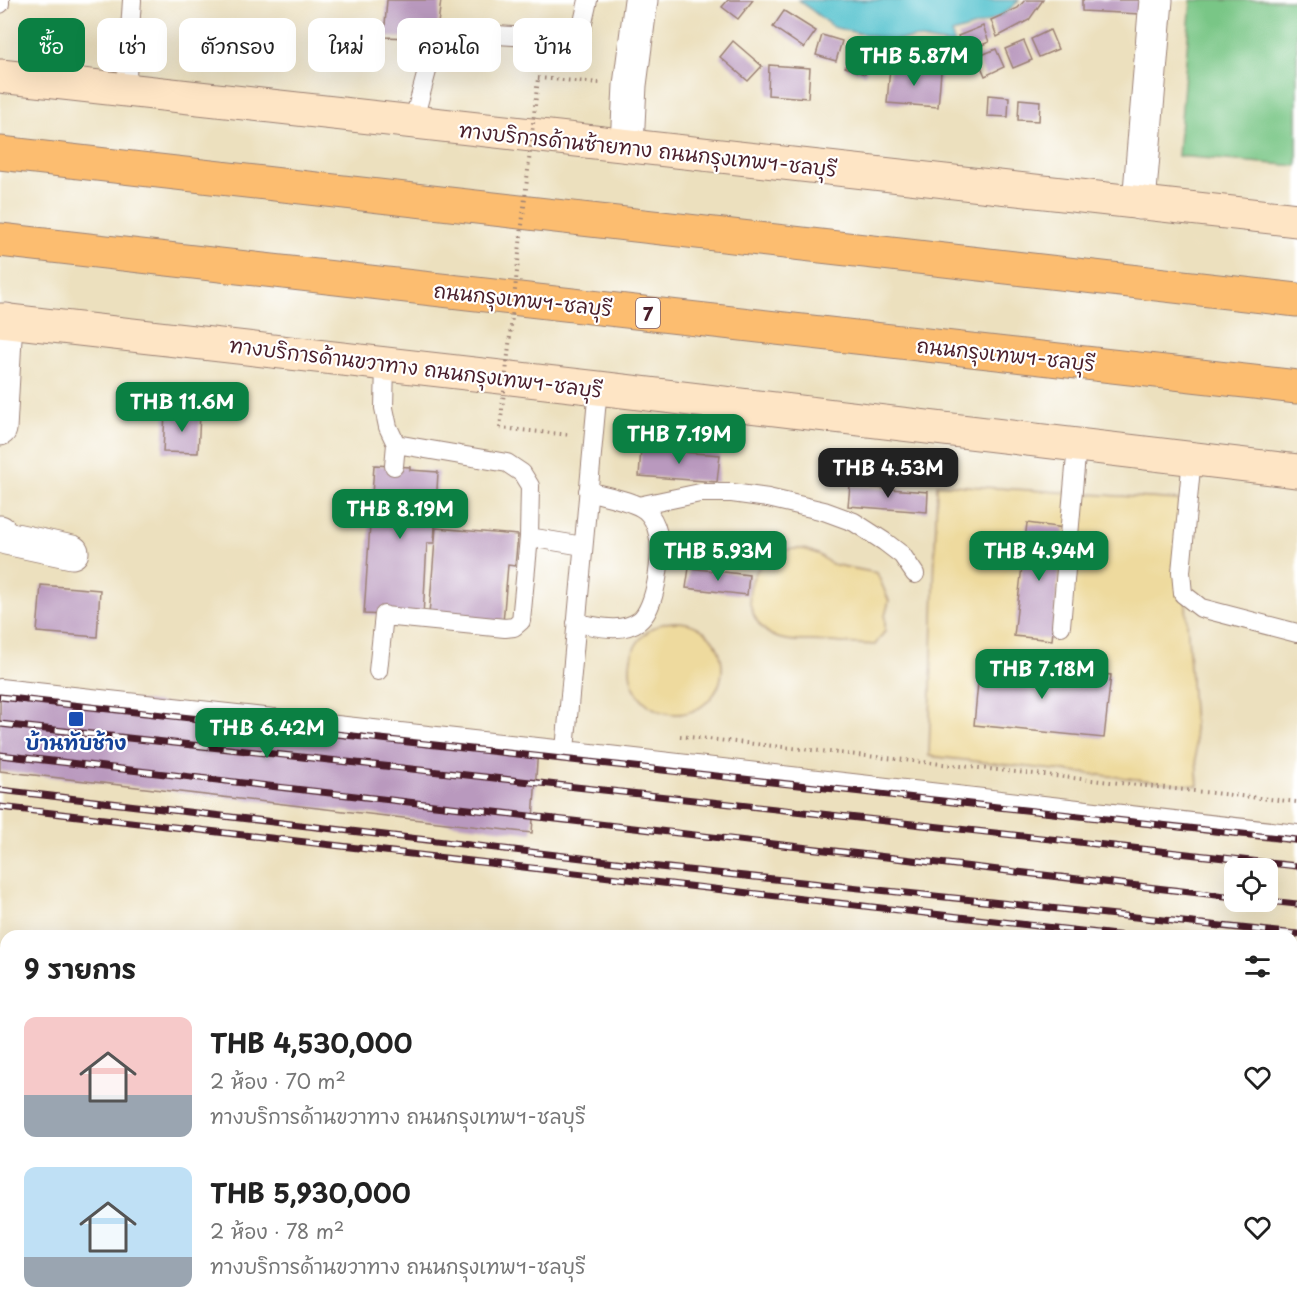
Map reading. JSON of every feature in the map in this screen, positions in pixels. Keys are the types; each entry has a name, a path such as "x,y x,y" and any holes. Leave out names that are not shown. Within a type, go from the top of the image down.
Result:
{"highway":[{"path":"0,153 1297,300"},
{"name":"ถนนกรุงเทพฯ-ชลบุรี","path":"0,240 1297,387"}],"main road":[{"name":"ทางบริการด้านซ้ายทาง ถนนกรุงเทพฯ-ชลบุรี","path":"0,76 1297,220"},
{"name":"ทางบริการด้านขวาทาง ถนนกรุงเทพฯ-ชลบุรี","path":"3,320 1297,471"}],"street":[{"path":"627,146 630,86 640,0"},
{"path":"1139,203 1156,0"},
{"path":"0,429 3,320"},
{"path":"0,532 6,538 72,552"}],"lane":[{"path":"126,91 132,0"},
{"path":"413,123 430,60 442,42 464,33 561,39 574,37 582,27 588,0"},
{"path":"385,363 384,408 388,427 396,444 394,466"},
{"path":"565,750 598,388"},
{"path":"378,671 384,615 505,628 514,627 521,621 530,537 530,486 522,472 507,463 396,444"},
{"path":"1061,626 1077,445"},
{"path":"1192,458 1181,572 1183,594 1201,608 1297,633"},
{"path":"576,623 614,629 626,628 640,621 647,612 655,590 659,559 659,536 654,522 646,512 638,506 588,491"},
{"path":"638,506 700,493 732,493 768,498 824,511 854,522 885,542 902,555 915,574"},
{"path":"530,537 583,546"},
{"path":"0,688 1297,834"}],"path":[{"path":"593,438 500,428 538,78 630,86"},
{"path":"673,736 1297,802"}],"green space":[{"path":"1191,0 1297,0 1297,166 1178,156"}],"sand":[{"path":"937,484 1179,500 1198,786 929,756"},
{"path":"790,549 804,549 818,554 831,564 877,573 889,601 885,616 885,631 875,645 786,640 764,630 751,609 750,593 753,578 765,561"},
{"path":"667,622 685,622 702,629 715,642 722,659 722,677 715,694 702,707 685,714 667,714 650,707 637,694 630,677 630,659 637,642 650,629"}],"water":[{"path":"799,0 1019,0 997,17 980,25 952,33 954,45 915,38 890,41 833,27"}],"building":[{"path":"387,0 441,0 439,18 397,18 397,38 385,37"},
{"path":"728,0 753,0 738,19 722,7"},
{"path":"1025,0 1043,0 1029,20 997,37 991,20 1018,8"},
{"path":"1082,0 1141,0 1140,14 1082,11"},
{"path":"784,11 816,31 804,48 773,27"},
{"path":"983,26 989,42 964,52 958,36"},
{"path":"1050,30 1058,49 1039,57 1031,39"},
{"path":"822,35 842,41 836,61 816,55"},
{"path":"733,41 762,66 748,81 720,57"},
{"path":"1024,41 1032,60 1013,68 1005,49"},
{"path":"852,48 872,54 865,74 845,67"},
{"path":"996,49 1004,67 985,76 977,57"},
{"path":"769,65 810,68 808,98 768,95"},
{"path":"890,67 941,72 938,107 887,103"},
{"path":"988,95 1009,97 1008,117 987,116"},
{"path":"1019,99 1040,101 1039,121 1018,120"},
{"path":"165,413 200,414 198,453 163,452"},
{"path":"641,449 720,455 717,482 639,476"},
{"path":"374,465 410,467 410,470 438,472 434,543 427,543 423,617 364,614"},
{"path":"850,486 928,492 927,512 848,506"},
{"path":"1027,523 1064,528 1052,640 1014,636"},
{"path":"436,528 518,535 515,566 508,565 503,623 429,615"},
{"path":"689,568 749,575 747,595 686,588"},
{"path":"41,585 100,590 97,637 37,632"},
{"path":"980,661 1111,675 1104,738 974,725"},
{"path":"0,684 538,748 532,833 0,771"}],"railway":[{"path":"0,697 1297,840"},
{"path":"0,724 1297,866"},
{"path":"0,755 1224,896"},
{"path":"0,790 659,867 1259,930"},
{"path":"0,807 1073,930"},
{"path":"1278,902 1297,904"}],"place":[{"name":"บ้านทับช้าง","path":"76,719"}]}
